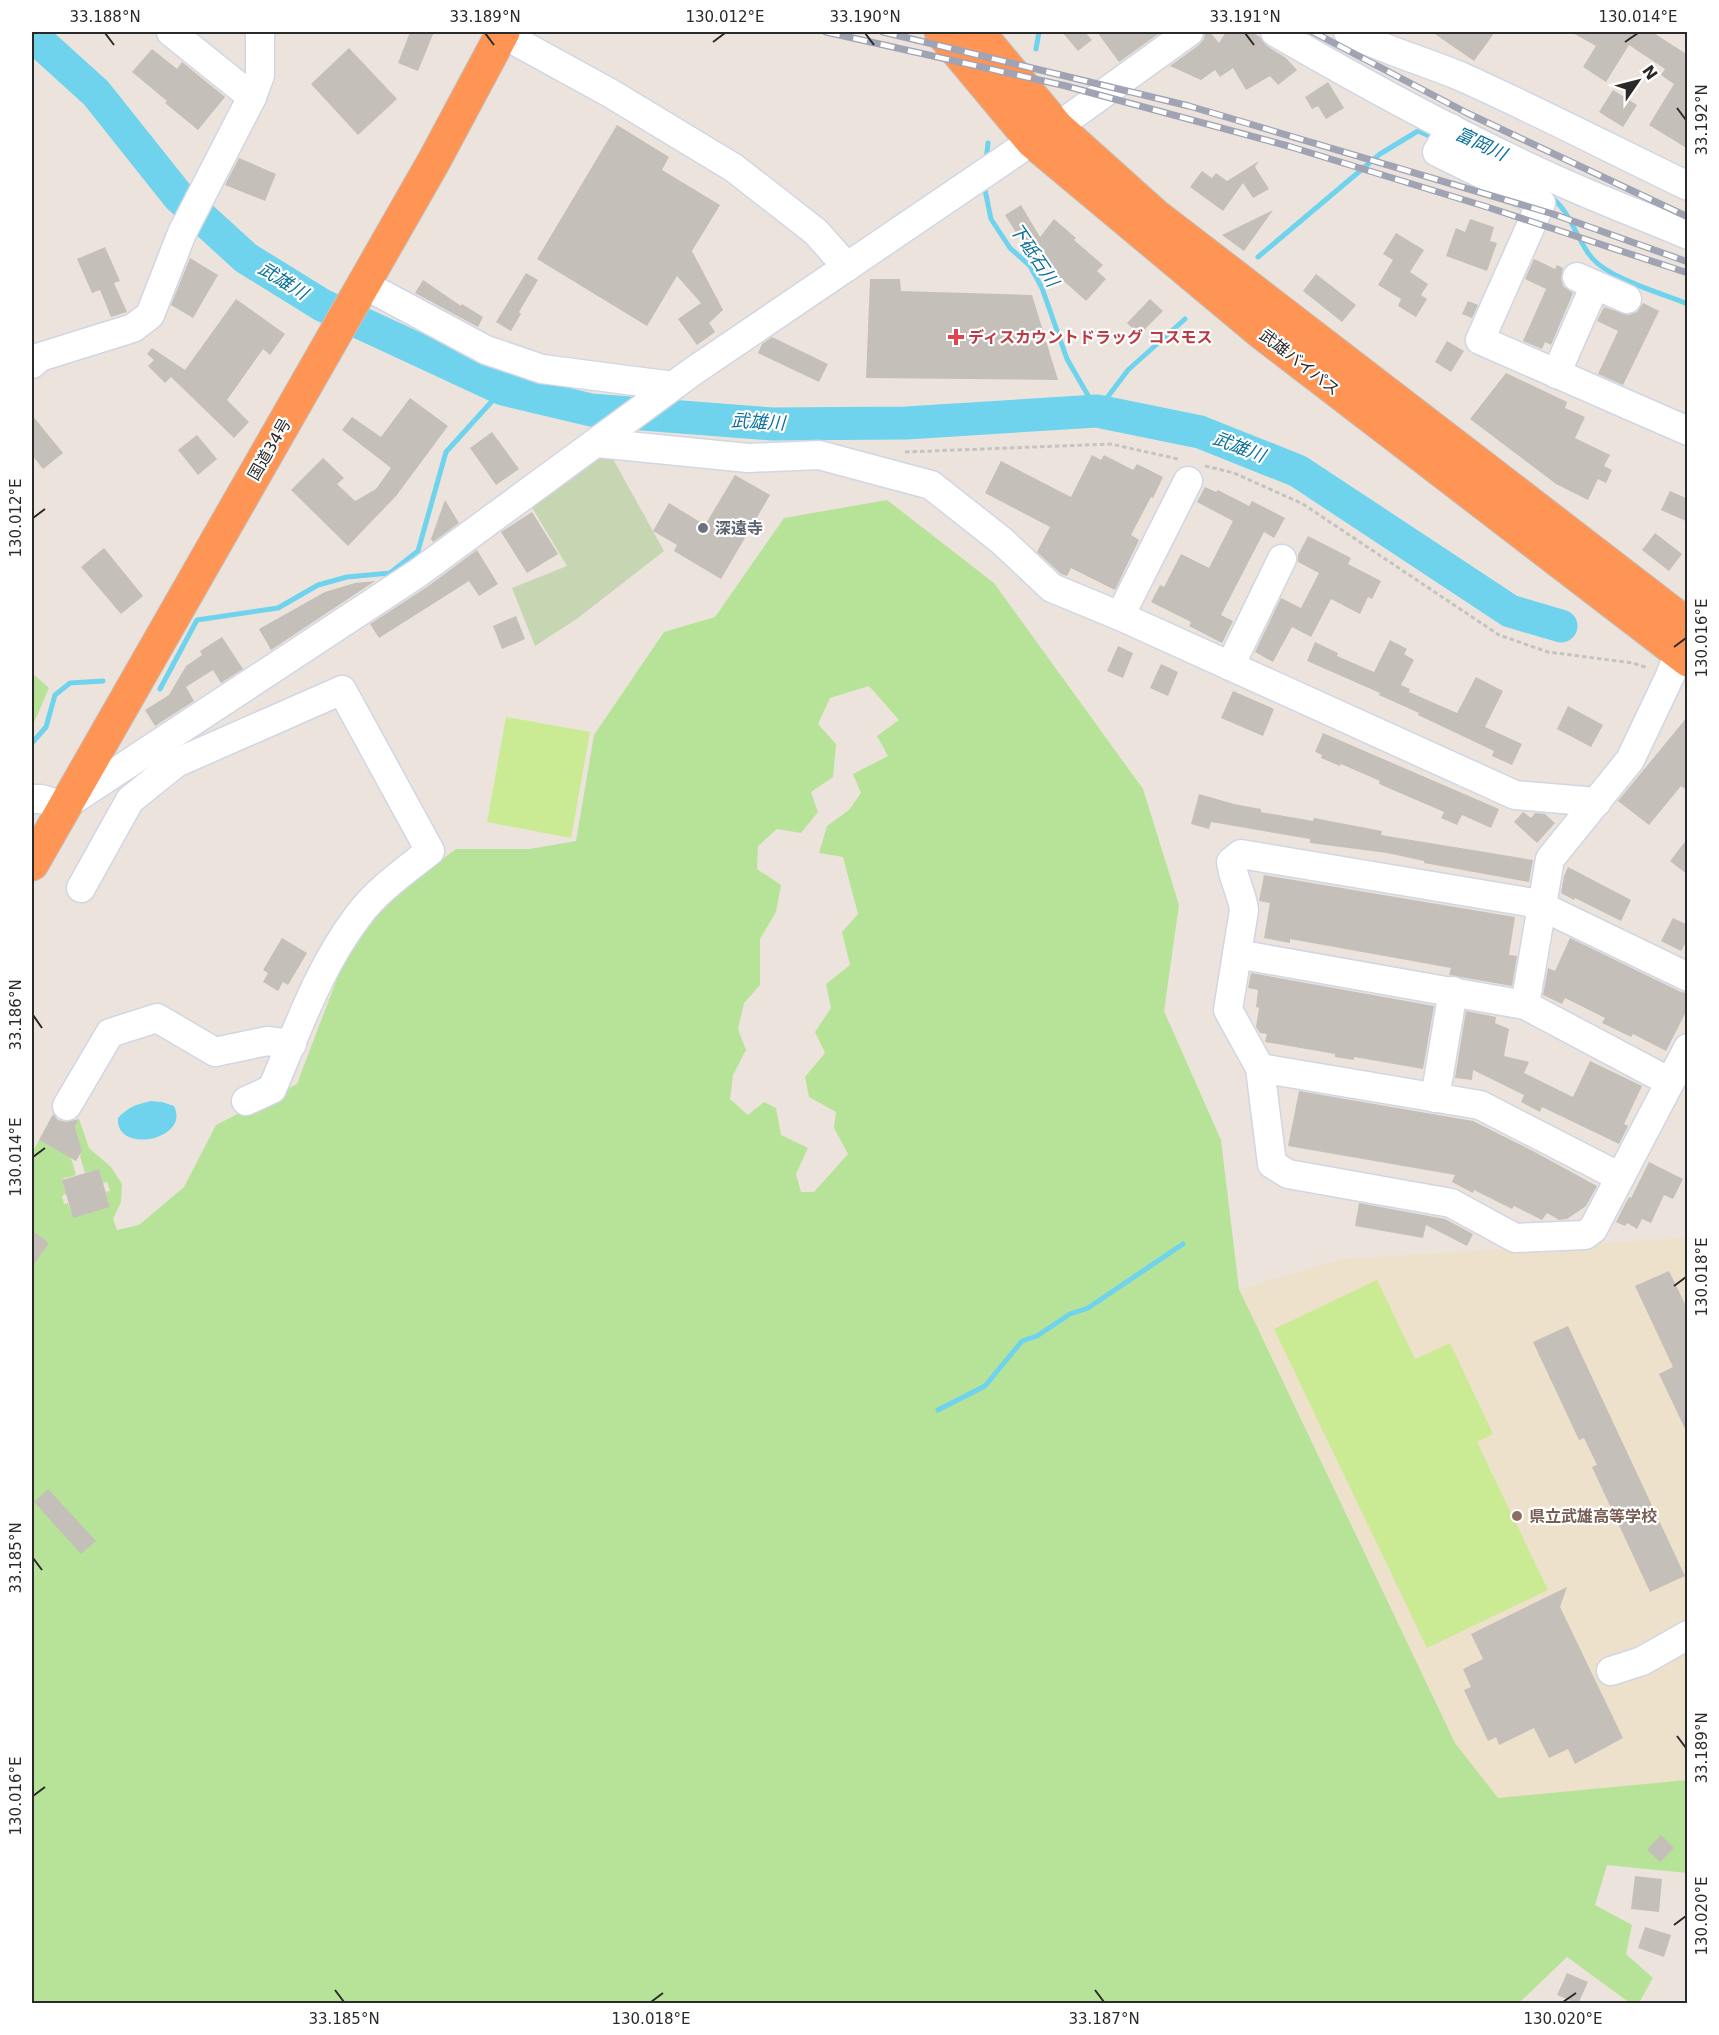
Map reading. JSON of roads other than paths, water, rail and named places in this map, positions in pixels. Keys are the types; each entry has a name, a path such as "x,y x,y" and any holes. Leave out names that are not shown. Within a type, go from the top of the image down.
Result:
{"highway":[{"name":"国道34号","path":"32,864 434,161 502,32"},
{"name":"武雄バイパス","path":"941,32 1044,134 1155,215 1682,648"},
{"name":"武雄バイパス","path":"978,32 1044,134"}],"street":[{"path":"171,32 252,97"},
{"path":"34,353 111,337 134,328 150,315 182,233 252,97 260,75 260,32"},
{"path":"502,32 610,93 734,168 816,232 847,267"},
{"path":"32,799 41,799 64,806 418,573 673,386 1044,134 1189,32"},
{"path":"1275,32 1342,71 1451,128 1561,182 1688,235"},
{"path":"1348,32 1494,92 1688,186"},
{"path":"1451,128 1437,152 1541,203 1480,340 1688,431"},
{"path":"1556,374 1586,281 1627,299"},
{"path":"363,284 486,350 542,369 673,386"},
{"path":"603,438 748,458 819,455 931,486 1002,541 1052,588 1120,616 1515,795 1597,802"},
{"path":"1120,616 1191,469"},
{"path":"1230,666 1282,559"},
{"path":"1525,1005 1550,859 1630,760 1682,648"},
{"path":"81,888 130,800 176,763 342,690 430,851 392,881 358,915 325,968 272,1089 246,1101"},
{"path":"1688,977 1541,906 1241,854 1231,862 1232,873 1242,897 1244,910 1228,1010 1260,1068 1272,1164 1288,1174 1450,1203 1515,1238 1585,1235 1593,1229 1688,1048"},
{"path":"1237,954 1525,1005 1670,1082"},
{"path":"1435,1098 1453,991"},
{"path":"68,1106 110,1033 158,1018 215,1052 267,1041 292,1044"},
{"path":"1260,1068 1480,1105 1620,1177"},
{"path":"1611,1671 1642,1661 1688,1635"}],"water":[{"path":"151,1101 174,1106 176,1118 172,1127 151,1139 128,1137 120,1130 118,1118 133,1106"}],"waterway":[{"name":"下砥石川","path":"1036,49 1039,32"},
{"name":"武雄川","path":"32,35 96,93 178,196 246,258 322,305 503,389 591,410 772,424 906,423 1097,411 1200,432 1298,471 1510,611 1561,626"},
{"name":"富岡川","path":"1258,257 1380,154 1418,131 1436,139"},
{"name":"下砥石川","path":"986,161 988,143"},
{"name":"下砥石川","path":"984,185 991,219 1010,248 1030,266 1042,288 1067,359 1097,411 1128,370 1185,319"},
{"name":"富岡川","path":"1551,197 1564,210 1586,251 1600,266 1623,279 1688,304"},
{"path":"160,689 197,620 278,608 318,585 347,577 390,573 418,551 446,452 503,389"},
{"path":"32,743 46,727 55,695 70,683 103,681"},
{"path":"938,1410 985,1386 1022,1341 1037,1336 1070,1314 1088,1308 1183,1244"}],"railway":[{"path":"826,32 1066,86 1288,146 1487,207 1688,273"},
{"path":"883,32 1189,106 1553,214 1688,262"},
{"path":"1313,32 1467,113 1688,217"}],"place":[{"name":"ディスカウントドラッグ コスモス","path":"956,337"},
{"name":"深遠寺","path":"703,528"},
{"name":"県立武雄高等学校","path":"1517,1516"}]}
